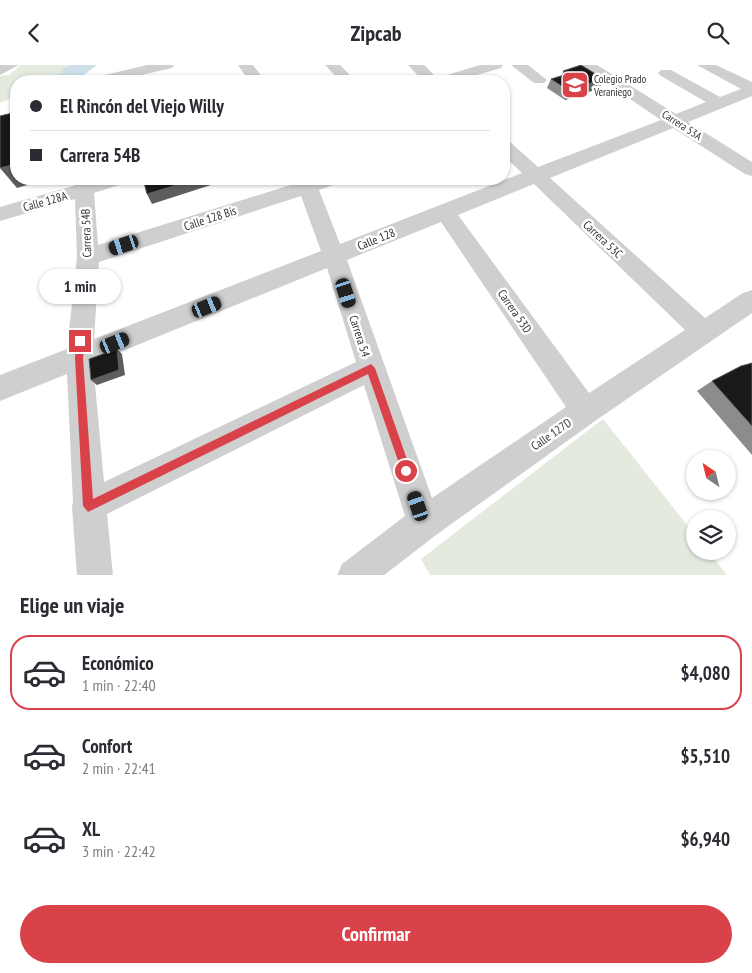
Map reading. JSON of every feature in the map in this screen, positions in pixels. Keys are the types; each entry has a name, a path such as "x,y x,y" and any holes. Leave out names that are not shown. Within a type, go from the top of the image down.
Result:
{"street":[{"path":"332,65 342,75"},
{"path":"414,65 425,75"},
{"path":"462,75 496,65"},
{"path":"518,65 539,80"},
{"name":"Carrera 53A","path":"587,65 752,170"},
{"path":"704,65 752,89"},
{"path":"125,75 156,69"},
{"path":"666,73 719,103"},
{"name":"Calle 128","path":"0,388 752,89"},
{"name":"Carrera 53C","path":"510,152 703,331"},
{"name":"Calle 128A","path":"0,214 98,185"},
{"name":"Calle 128 Bis","path":"88,257 303,185"},
{"name":"Carrera 54","path":"316,185 334,256 424,523"},
{"name":"Carrera 54B","path":"84,189 88,257 79,358 88,506 95,575"},
{"name":"Carrera 53D","path":"445,212 585,411"},
{"name":"Calle 127D","path":"361,574 424,523 585,411 752,300"},
{"path":"88,506 371,368"}],"shaded area":[{"path":"21,65 71,65 60,70 62,73 58,75 10,75 10,99 0,103 0,76 9,75"},
{"path":"603,419 686,524 686,560 715,560 727,575 430,575 421,559"}],"water":[{"path":"71,65 97,65 84,75 58,75 62,73 60,70"}],"building":[{"path":"581,65 604,79 568,90 551,79 568,74 563,71"},
{"path":"10,114 10,166 0,168 0,116"},
{"path":"145,185 177,185 147,194"},
{"path":"117,349 119,370 91,380 89,359"},
{"path":"752,363 752,426 712,381 741,366"}],"place":[{"name":"Colegio Prado Veraniego","path":"575,85"}],"route":[{"path":"80,341 79,358 88,506 371,368 406,471"}]}
